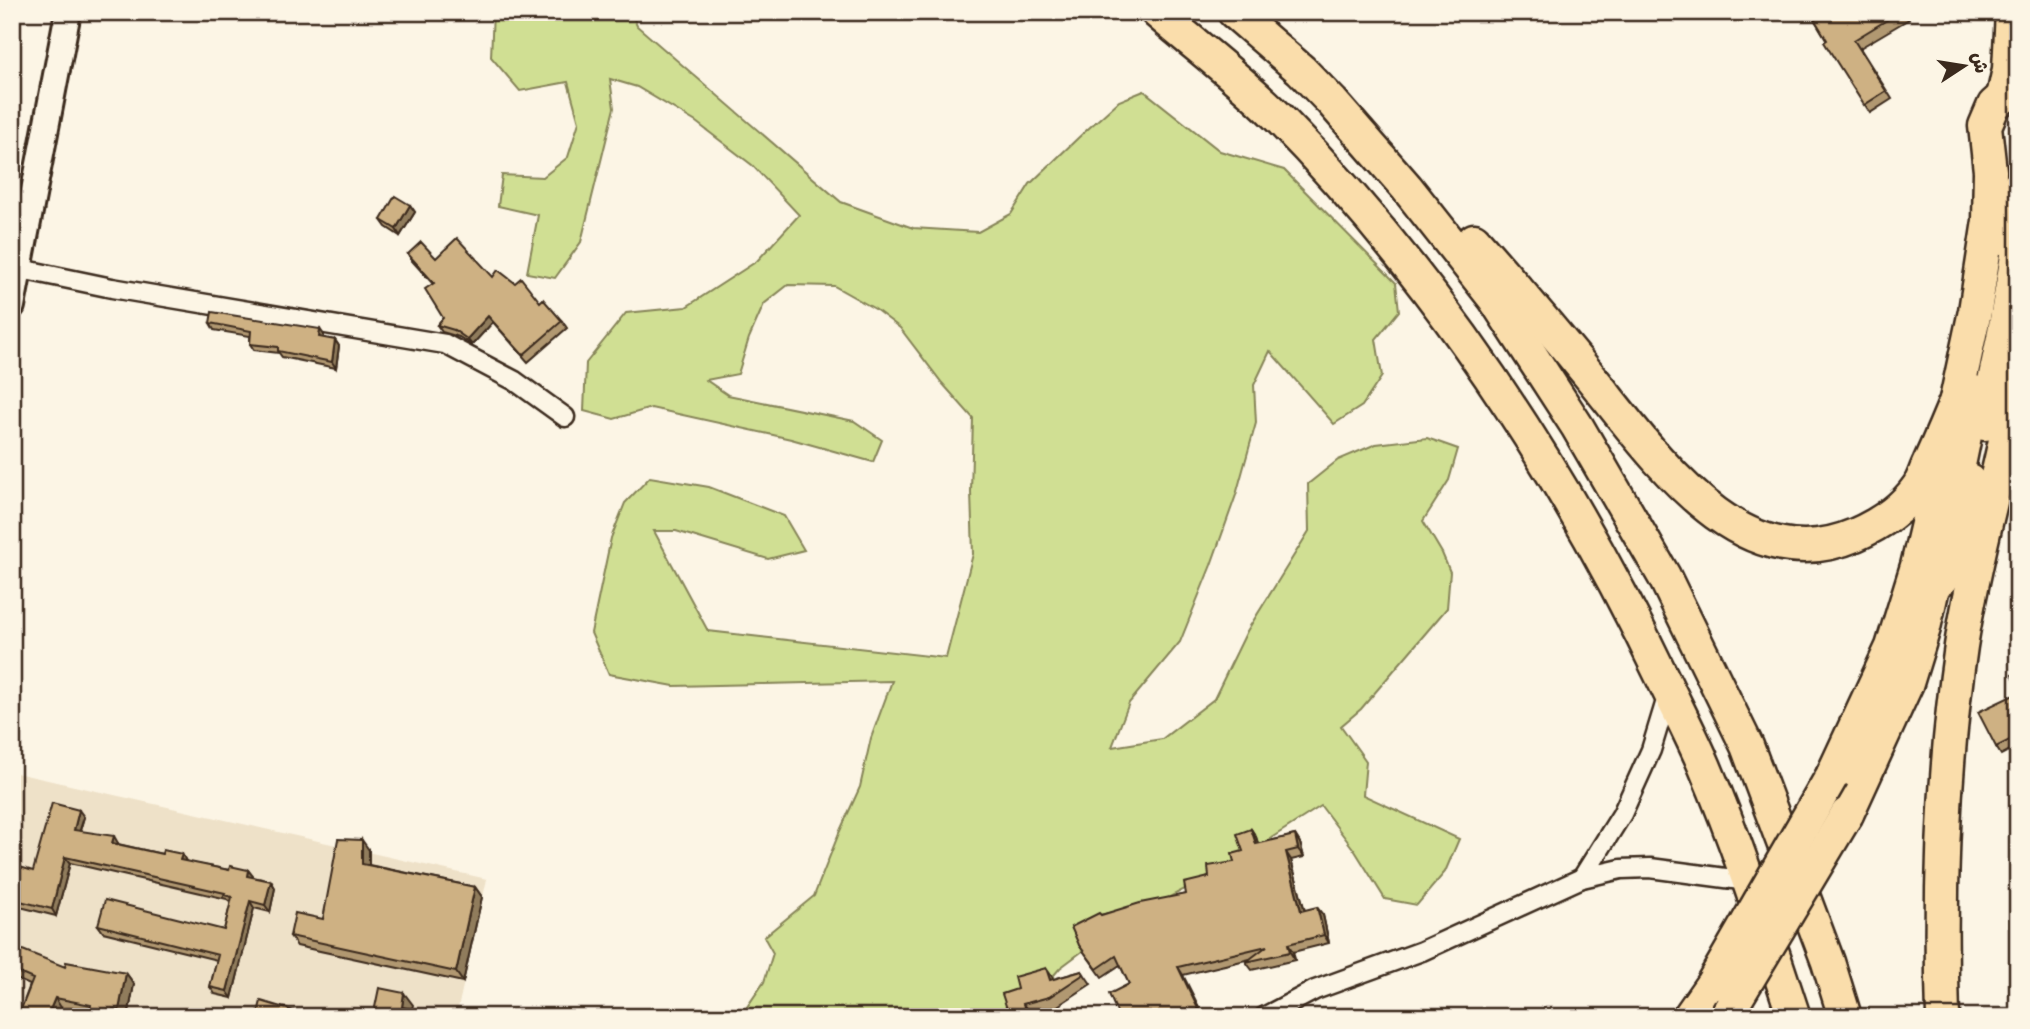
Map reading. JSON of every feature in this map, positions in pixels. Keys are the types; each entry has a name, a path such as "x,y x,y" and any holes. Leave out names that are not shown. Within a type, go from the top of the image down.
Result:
{"highway":[{"path":"1157,12 1275,114 1362,210 1451,320 1565,492 1633,616 1704,765 1748,881 1794,1017"},
{"path":"1234,12 1301,71 1454,217 1680,484 1717,514 1750,534 1808,546 1840,541 1872,528 1896,512 1918,486 1958,395"},
{"path":"2012,12 2010,94 1994,105 1985,126 1985,138 1997,161 2008,169 2018,171"},
{"path":"1332,102 1407,188 1494,298 1628,511 1699,644 1747,746 1828,962 1845,1017"},
{"path":"1689,1017 1712,984 1832,776 1892,647 1917,566 1958,395 1989,222 1989,150"},
{"path":"1908,683 1924,628 1963,449 2007,207 2018,187"},
{"path":"1726,1016 1847,814 1908,683 1932,621 1982,434 2003,338 2018,250"},
{"path":"1944,811 1965,625 2018,377"},
{"path":"1943,1017 1941,943 1944,811 1959,607 1982,434"}],"main road":[{"path":"12,306 68,12"}],"street":[{"path":"21,269 112,288 445,344 515,381 565,417"},
{"path":"1582,878 1622,814 1650,750 1669,691"},
{"path":"1264,1017 1315,990 1422,951 1582,878 1621,869 1650,868 1748,881"}],"shaded area":[{"path":"12,772 487,879 456,1017 12,1017"}],"green space":[{"path":"493,12 631,12 637,26 841,202 913,228 978,232 1011,214 1030,184 1079,137 1119,101 1144,91 1220,151 1284,170 1396,283 1399,311 1376,339 1382,376 1362,406 1334,424 1270,351 1254,385 1256,423 1236,495 1211,565 1180,642 1129,703 1112,747 1162,739 1214,699 1247,631 1309,531 1308,484 1338,460 1376,444 1427,438 1458,449 1449,480 1423,521 1450,572 1447,608 1361,709 1341,726 1366,761 1363,795 1459,839 1445,872 1417,905 1385,899 1355,851 1321,806 1223,869 1120,923 1060,968 1018,1017 745,1017 747,1007 764,982 773,953 764,937 814,896 860,787 871,738 892,681 674,686 609,674 591,633 611,538 625,503 650,477 709,487 784,516 804,550 768,559 676,531 654,531 708,631 946,658 973,554 973,418 900,328 875,309 834,286 788,285 764,304 749,338 738,374 706,380 728,395 854,421 882,440 873,462 791,439 651,408 614,419 584,411 586,363 626,313 686,307 757,261 799,215 752,165 696,122 637,87 610,79 614,108 581,242 555,278 527,273 538,215 498,206 502,175 543,177 568,157 579,122 568,82 520,91 491,57"}],"building":[{"path":"1810,12 1900,12 1854,40 1886,91 1864,105 1824,42 1827,40"},
{"path":"395,196 410,205 396,229 381,220"},
{"path":"457,238 493,277 498,270 515,283 521,278 540,302 543,299 562,321 523,355 488,316 467,339 454,330 437,325 443,318 425,289 434,283 408,254 421,242 436,258"},
{"path":"212,312 320,329 319,337 335,340 332,362 278,351 278,347 250,344 251,331 210,323"},
{"path":"2018,672 2018,686 2012,675"},
{"path":"2018,693 2018,736 1996,747 1978,712"},
{"path":"52,803 79,810 74,830 114,836 112,843 162,854 163,850 182,854 180,860 229,870 230,866 248,870 247,876 271,881 265,905 250,901 227,991 210,987 218,955 98,925 105,900 224,930 232,897 224,895 225,893 65,857 52,909 12,899 12,869 19,871 20,867 33,871"},
{"path":"1251,829 1256,844 1295,835 1298,849 1286,852 1301,911 1317,907 1324,935 1288,944 1290,952 1246,962 1267,946 1178,967 1202,1017 1119,1017 1109,994 1129,984 1116,956 1097,969 1079,945 1071,927 1099,913 1101,915 1140,903 1186,894 1184,883 1209,877 1208,866 1234,862 1232,854 1243,851 1237,834"},
{"path":"338,839 362,840 362,864 475,887 456,972 290,936 295,913 323,919"},
{"path":"15,947 65,967 66,962 126,973 119,1010 113,1009 111,1017 89,1017 91,1005 55,998 47,1017 18,1017 33,979 12,970 12,952"},
{"path":"1046,968 1050,980 1082,971 1084,974 1049,997 1023,1004 1026,1012 1018,1017 1004,1017 1009,1015 1002,994 1017,989 1014,977"},
{"path":"379,988 404,993 402,1007 445,1016 373,1017"},
{"path":"261,1001 314,1017 257,1017"}]}
